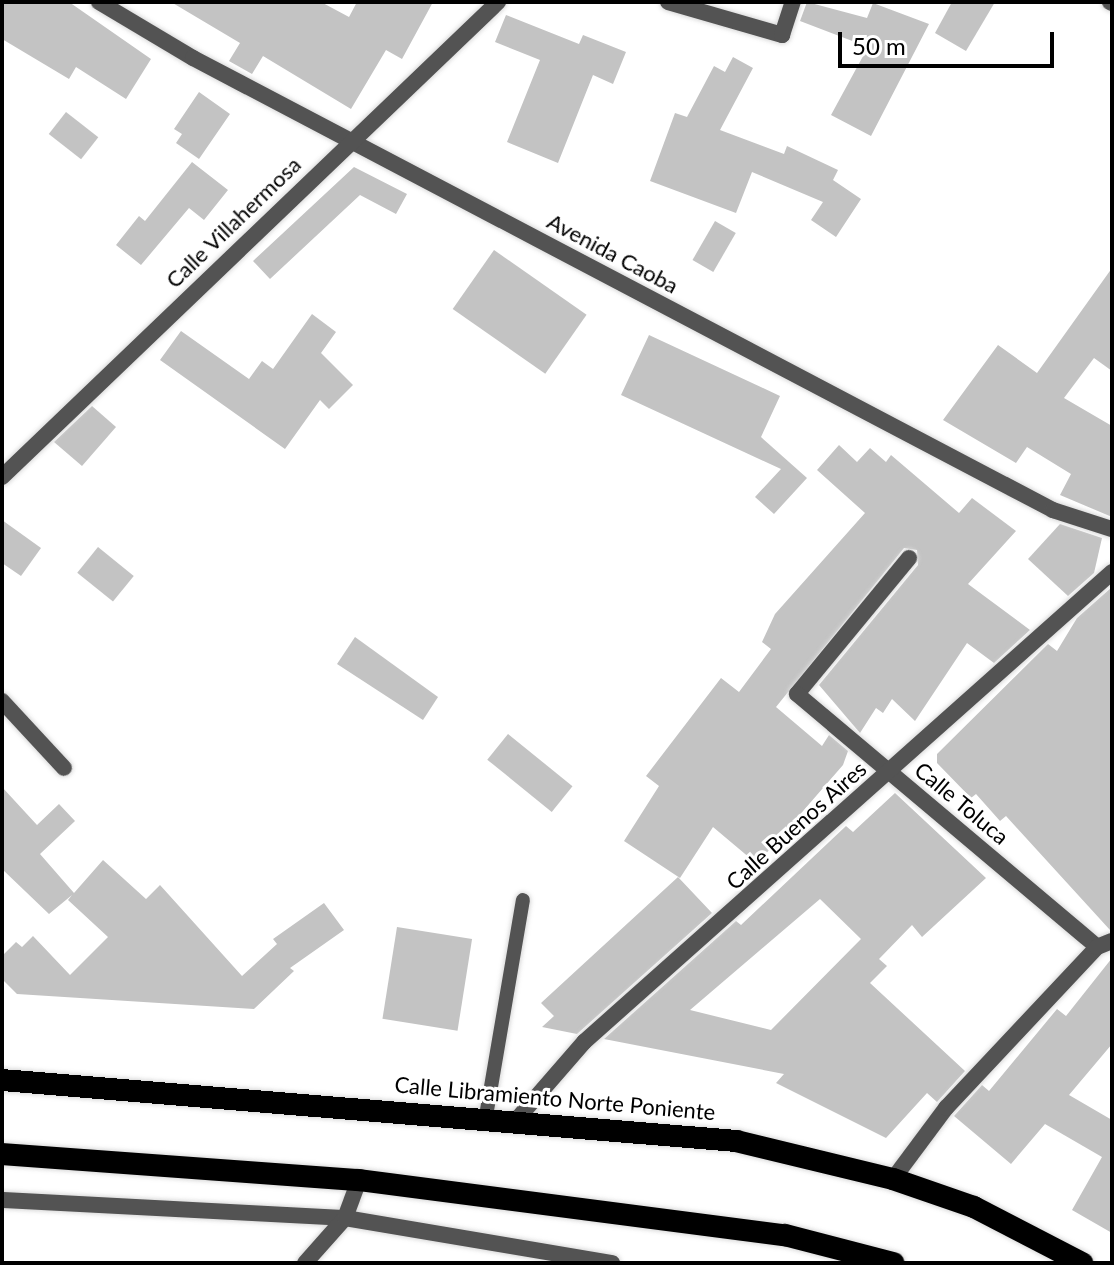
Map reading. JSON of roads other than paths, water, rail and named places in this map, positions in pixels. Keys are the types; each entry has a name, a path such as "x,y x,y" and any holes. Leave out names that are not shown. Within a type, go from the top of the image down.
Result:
{"highway":[{"name":"Calle Libramiento Norte Poniente","path":"2,1080 518,1118 736,1141 893,1179 974,1207 1082,1263"},
{"path":"2,1154 359,1180 893,1263"}],"street":[{"name":"Avenida Caoba","path":"99,2 350,139 1053,510 1112,529"},
{"name":"Calle Villahermosa","path":"2,477 350,139 498,2"},
{"path":"668,2 782,35 793,2"},
{"name":"Calle Toluca","path":"909,558 797,694 1105,944"},
{"name":"Calle Buenos Aires","path":"518,1118 584,1042 1112,572"},
{"path":"2,701 64,768"},
{"path":"893,1179 946,1108 1105,944"},
{"path":"305,1263 345,1218 359,1180"},
{"path":"2,1200 345,1218 612,1263"}],"lane":[{"path":"486,1116 523,900"}]}
